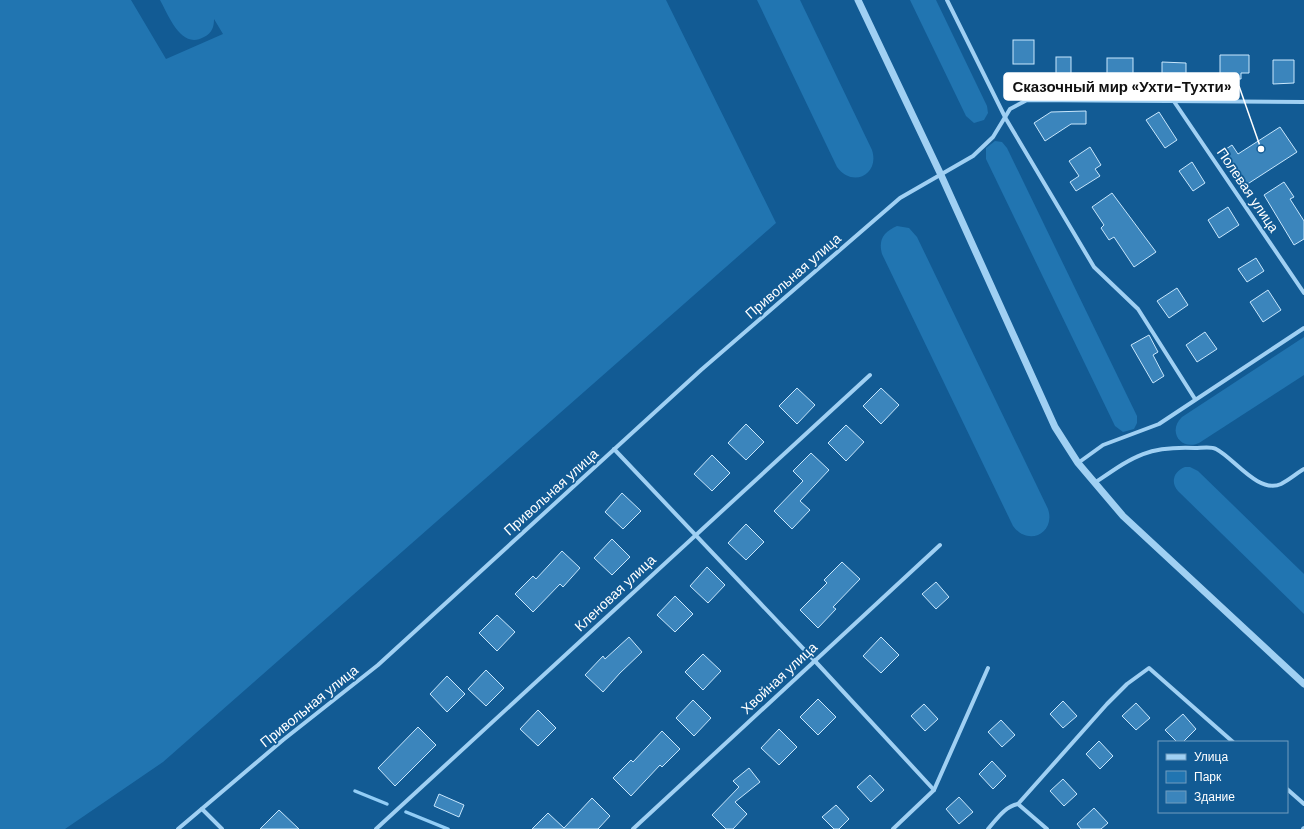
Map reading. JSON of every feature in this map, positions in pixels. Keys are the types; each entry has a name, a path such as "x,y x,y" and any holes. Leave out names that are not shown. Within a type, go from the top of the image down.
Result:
{"street":[{"path":"858,0 941,175 1055,427 1078,463 1096,482 1123,516 1304,684"},
{"path":"947,0 1006,119 1094,267 1138,309 1195,399"},
{"path":"1006,119 1010,109 1027,100 1304,102"},
{"name":"Полевая улица","path":"1173,100 1304,293"},
{"name":"Привольная улица","path":"178,829 283,740 378,665 701,370 900,198 973,156 993,137 1006,119"},
{"path":"1078,463 1103,444 1159,424 1304,328"},
{"name":"Кленовая улица","path":"376,829 694,535 870,375"},
{"path":"1096,482 1131,458 1143,452 1156,449 1184,447 1215,448 1258,482 1268,485 1280,484 1304,469"},
{"path":"614,449 814,660 934,790"},
{"name":"Хвойная улица","path":"633,829 940,545"},
{"path":"893,829 934,790 988,668"},
{"path":"988,829 1002,812 1011,806 1018,804 1107,704 1127,684 1150,668 1232,741"},
{"path":"1288,790 1304,804"},
{"path":"1018,804 1047,829"},
{"path":"202,809 222,829"}],"green space":[{"path":"0,0 131,0 166,59 223,34 214,19 214,25 209,34 196,40 189,39 182,35 177,29 160,0 666,0 776,223 163,762 65,829 0,829"},
{"path":"757,0 800,0 872,150 872,166 863,176 850,177 837,167"},
{"path":"910,0 936,0 987,106 988,113 984,120 974,123 966,116"},
{"path":"995,141 1002,142 1007,148 1137,416 1137,423 1134,429 1123,432 1115,426 986,159 986,148"},
{"path":"897,226 909,228 917,237 1048,509 1048,525 1039,534 1026,536 1013,526 882,254 881,244 883,237"},
{"path":"1304,337 1304,375 1199,443 1192,445 1187,444 1178,438 1176,428 1182,417"},
{"path":"1185,467 1190,467 1198,471 1304,574 1304,614 1178,491 1174,484 1174,477 1178,471"}],"building":[{"path":"1013,40 1034,40 1034,64 1013,64"},
{"path":"1220,55 1249,55 1249,73 1241,73 1241,79 1220,79"},
{"path":"1056,57 1071,57 1071,81 1056,81"},
{"path":"1107,58 1133,58 1133,82 1107,82"},
{"path":"1273,60 1294,60 1294,83 1273,84"},
{"path":"1162,62 1186,63 1186,78 1162,77"},
{"path":"1086,111 1086,124 1071,124 1045,141 1034,123 1051,112"},
{"path":"1159,112 1177,140 1165,148 1146,120"},
{"path":"1280,127 1297,152 1246,185 1223,151 1232,145 1238,154"},
{"path":"1090,147 1101,165 1095,169 1100,176 1076,191 1070,182 1079,176 1069,161"},
{"path":"1192,162 1205,183 1193,191 1179,171"},
{"path":"1284,182 1294,197 1290,199 1304,221 1304,239 1294,245 1264,195"},
{"path":"1112,193 1156,252 1134,267 1114,237 1109,240 1101,228 1104,225 1092,207"},
{"path":"1228,207 1239,225 1219,238 1208,220"},
{"path":"1256,258 1264,271 1247,282 1238,269"},
{"path":"1177,288 1188,305 1169,318 1157,301"},
{"path":"1268,290 1281,310 1263,322 1250,302"},
{"path":"1205,332 1217,349 1197,362 1186,345"},
{"path":"1149,335 1158,352 1153,355 1164,376 1153,383 1131,345"},
{"path":"797,388 815,405 797,424 779,406"},
{"path":"881,388 899,405 881,424 863,406"},
{"path":"746,424 764,442 746,460 728,443"},
{"path":"846,425 864,442 846,461 828,443"},
{"path":"811,453 829,470 800,501 810,510 792,529 774,511 803,481 793,471"},
{"path":"712,455 730,473 712,491 694,474"},
{"path":"622,493 641,511 623,529 605,512"},
{"path":"746,524 764,542 746,560 728,543"},
{"path":"612,539 630,557 612,575 594,558"},
{"path":"562,551 580,568 563,587 560,584 533,612 515,594 533,576 536,579"},
{"path":"842,562 860,579 833,607 836,609 818,628 800,610 827,583 824,580"},
{"path":"707,567 725,585 708,603 690,586"},
{"path":"936,582 949,597 936,609 922,594"},
{"path":"675,596 693,614 675,632 657,615"},
{"path":"497,615 515,632 497,651 479,633"},
{"path":"629,637 642,652 603,692 585,675 603,656 605,659"},
{"path":"881,637 899,655 881,673 863,656"},
{"path":"703,654 721,671 703,690 685,672"},
{"path":"486,670 504,688 486,706 468,689"},
{"path":"447,676 465,694 447,712 430,694"},
{"path":"818,699 836,717 818,735 800,717"},
{"path":"693,700 711,718 694,736 676,718"},
{"path":"1063,701 1077,716 1063,728 1050,714"},
{"path":"1136,703 1150,718 1136,730 1122,716"},
{"path":"924,704 938,719 925,731 911,716"},
{"path":"538,710 556,728 538,746 520,729"},
{"path":"1183,714 1196,729 1184,741 1176,741 1165,730"},
{"path":"1001,720 1015,735 1002,747 988,732"},
{"path":"418,727 436,745 395,786 378,768"},
{"path":"779,729 797,747 779,765 761,748"},
{"path":"662,731 680,749 662,767 660,765 631,796 613,778 631,760 633,762"},
{"path":"1099,741 1113,756 1100,769 1086,754"},
{"path":"992,761 1006,776 993,789 979,774"},
{"path":"749,768 760,782 735,802 747,814 733,829 726,829 712,815 739,787 733,781"},
{"path":"870,775 884,790 871,802 857,787"},
{"path":"1063,779 1077,794 1064,806 1050,791"},
{"path":"439,794 464,805 459,817 434,806"},
{"path":"959,797 973,812 959,824 946,809"},
{"path":"592,798 610,816 598,829 532,829 548,813 564,828"},
{"path":"836,805 849,819 839,829 834,829 822,817"},
{"path":"1094,808 1108,823 1101,829 1081,829 1077,824"},
{"path":"279,810 299,829 260,829"}],"waterway":[{"path":"355,791 387,804"},
{"path":"406,812 448,829"}],"place":[{"name":"Сказочный мир «Ухти-Тухти»","path":"1261,149"}]}
